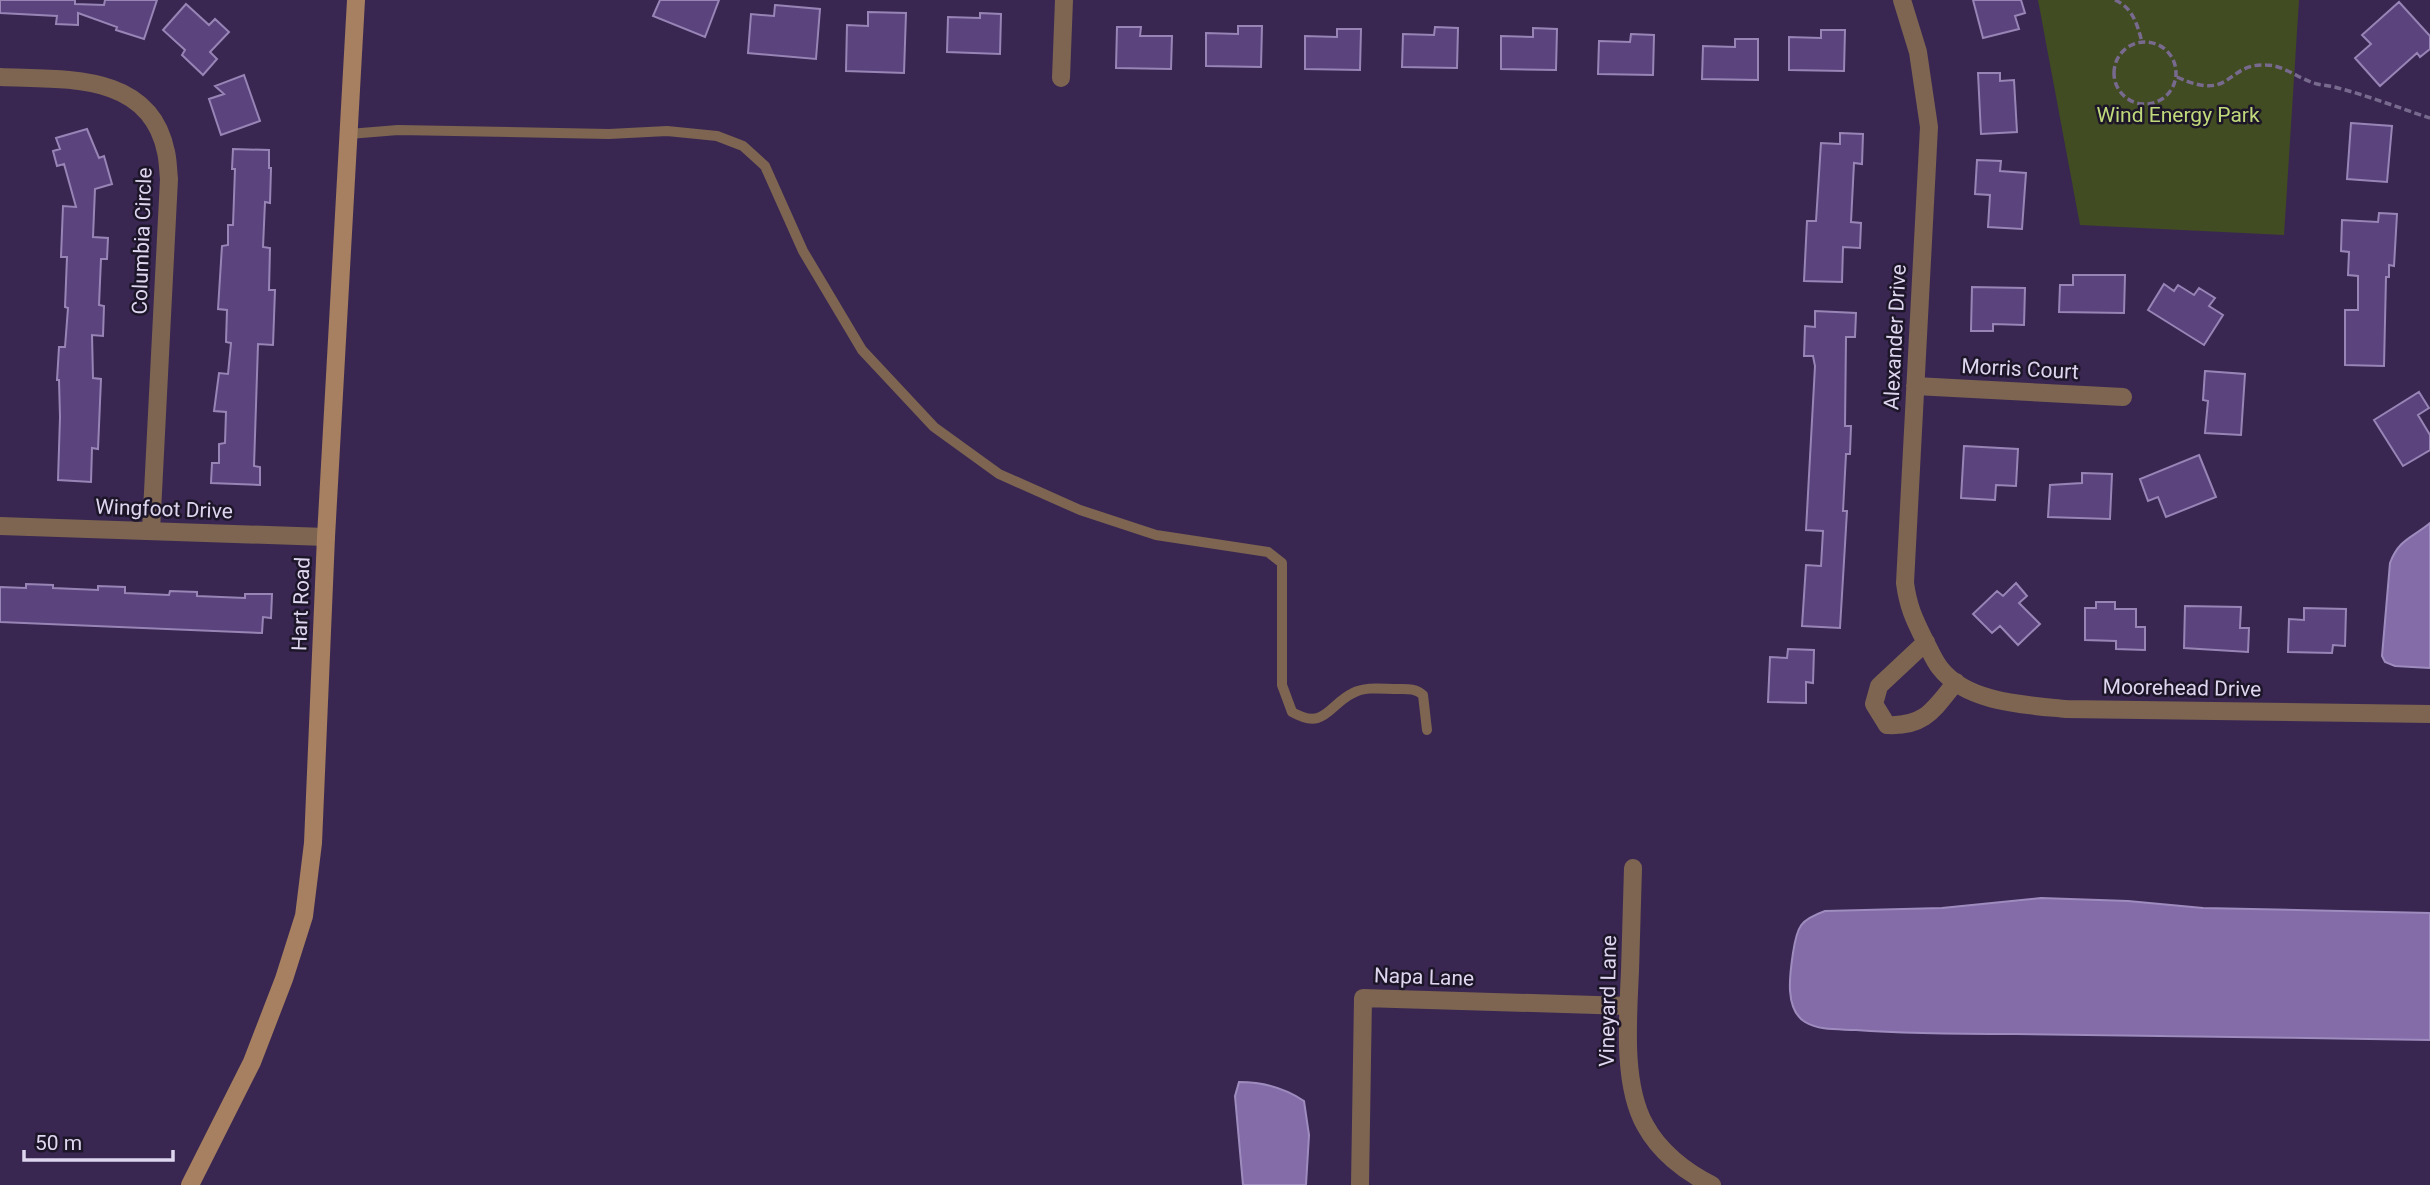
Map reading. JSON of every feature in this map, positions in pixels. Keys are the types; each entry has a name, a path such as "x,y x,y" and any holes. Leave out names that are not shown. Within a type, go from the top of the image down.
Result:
{"street":[{"name":"Hart Road","path":"190,1185 252,1062 285,979 304,916 313,843 326,537 356,0"},
{"path":"1061,78 1064,0"},
{"name":"Alexander Drive","path":"1902,0 1918,52 1929,127 1905,583 1908,607 1941,670"},
{"name":"Columbia Circle","path":"0,77 96,82 119,91 139,104 155,124 166,150 169,179 151,531"},
{"name":"Morris Court","path":"1915,386 2123,397"},
{"name":"Wingfoot Drive","path":"0,526 326,537"},
{"path":"1926,642 1879,686 1874,705 1887,725 1906,726 1929,716 1956,682"},
{"name":"Moorehead Drive","path":"1941,670 1956,682 1999,702 2066,709 2430,714"},
{"name":"Vineyard Lane","path":"1633,869 1628,1006 1629,1077 1644,1124 1669,1157 1697,1178 1712,1185"},
{"name":"Napa Lane","path":"1360,1185 1363,998 1628,1006"}],"lane":[{"path":"349,134 398,130 609,134 667,131 717,136 743,146 765,166 803,251 862,350 934,427 999,474 1080,510 1156,535 1268,552 1277,557 1282,564 1282,685 1292,712 1313,720 1324,716 1356,691 1375,688 1412,690 1423,695 1427,730"}],"path":[{"path":"2115,0 2127,6 2135,18 2142,42"},
{"path":"2142,42 2162,47 2171,54 2175,62 2176,77 2171,92 2157,103 2147,105 2136,104 2120,93 2113,71 2116,60 2123,51 2142,42"},
{"path":"2176,77 2194,85 2215,86 2245,69 2266,65 2279,67 2314,84 2335,87 2430,118"}],"green space":[{"name":"Wind Energy Park","path":"2038,0 2299,0 2284,235 2080,225"}],"shaded area":[{"path":"2430,523 2430,668 2395,666 2385,662 2382,656 2390,563 2402,544"},
{"path":"2041,898 2128,901 2203,908 2430,913 2430,1040 1936,1034 1823,1028 1805,1022 1794,1009 1790,980 1796,936 1801,925 1817,914 1825,911 1942,908"},
{"path":"1239,1082 1273,1087 1304,1101 1309,1135 1306,1185 1243,1185 1235,1096"}],"building":[{"path":"0,0 75,0 75,4 104,5 105,0 157,0 144,39 78,13 78,25 56,24 57,16 0,13"},
{"path":"660,0 719,0 705,37 653,16"},
{"path":"1973,0 2021,0 2025,13 2015,16 2019,29 1983,38"},
{"path":"2399,2 2430,36 2430,49 2420,57 2417,53 2380,86 2355,58 2371,44 2362,35"},
{"path":"186,4 209,25 215,19 229,32 210,52 217,59 203,75 182,55 185,50 163,30"},
{"path":"775,5 820,9 816,59 748,53 751,14 774,16"},
{"path":"868,12 906,13 904,73 846,71 847,25 868,26"},
{"path":"980,13 1001,14 1000,54 947,52 948,17 980,18"},
{"path":"1238,26 1262,26 1261,67 1206,66 1206,33 1238,34"},
{"path":"1117,27 1141,27 1140,36 1172,36 1171,69 1116,68"},
{"path":"1435,27 1458,28 1457,68 1402,67 1403,34 1434,35"},
{"path":"1533,28 1557,29 1556,70 1501,69 1501,36 1533,37"},
{"path":"1337,29 1361,29 1360,70 1305,69 1305,36 1337,37"},
{"path":"1821,30 1845,30 1844,71 1789,70 1789,37 1821,38"},
{"path":"1631,34 1654,35 1653,75 1598,74 1599,41 1630,42"},
{"path":"1735,39 1758,39 1758,80 1702,79 1703,46 1735,47"},
{"path":"1978,73 2000,73 2000,81 2014,80 2017,132 1981,134"},
{"path":"244,75 260,121 221,135 209,99 224,94 215,86"},
{"path":"2351,123 2392,126 2387,182 2347,179"},
{"path":"87,129 99,158 104,156 112,184 95,189 93,237 108,238 107,259 101,259 99,305 104,306 103,336 92,335 93,378 101,379 98,449 92,448 91,482 58,480 60,417 57,380 59,347 65,347 68,308 65,307 67,257 61,257 63,206 76,207 64,164 57,166 53,151 60,149 56,138"},
{"path":"1840,133 1863,134 1862,164 1854,163 1851,222 1861,223 1860,248 1843,247 1842,282 1804,281 1807,221 1816,221 1821,143 1840,144"},
{"path":"233,149 269,150 271,168 270,203 265,202 263,247 270,248 269,290 275,290 273,345 258,344 254,466 260,467 260,485 211,483 212,463 219,463 219,444 225,443 226,412 214,411 219,373 228,374 231,343 226,342 227,310 218,309 222,246 228,245 228,225 233,225"},
{"path":"1977,160 2001,161 2000,171 2026,173 2022,229 1988,227 1990,195 1975,194"},
{"path":"2379,213 2397,214 2394,266 2389,265 2389,277 2386,277 2384,366 2345,365 2345,310 2358,310 2358,276 2348,275 2349,252 2341,251 2342,220 2378,222"},
{"path":"2073,275 2125,275 2124,313 2059,312 2060,285 2073,285"},
{"path":"2164,284 2174,291 2178,285 2194,295 2199,288 2215,298 2209,306 2223,315 2204,345 2148,310"},
{"path":"1972,287 2025,288 2024,325 1993,324 1993,331 1971,331"},
{"path":"1815,311 1856,313 1855,337 1846,337 1845,426 1851,426 1850,454 1846,454 1843,511 1847,511 1840,628 1802,626 1806,565 1821,566 1823,531 1806,530 1815,366 1813,356 1804,356 1805,326 1815,327"},
{"path":"2205,371 2245,374 2241,435 2205,433 2208,401 2203,400"},
{"path":"2419,392 2429,408 2418,415 2430,435 2430,450 2403,466 2374,420"},
{"path":"1964,446 2018,449 2016,486 1996,485 1995,500 1961,498"},
{"path":"2199,455 2216,497 2166,517 2158,497 2148,501 2140,479"},
{"path":"2082,473 2112,474 2110,519 2048,517 2050,485 2082,483"},
{"path":"2016,583 2027,596 2019,603 2040,624 2018,645 2000,626 1992,633 1973,614 1997,591 2003,596"},
{"path":"26,584 98,590 98,586 125,587 125,593 169,595 170,591 197,592 197,596 245,598 245,594 272,594 271,618 263,617 262,633 0,622 0,587 26,588"},
{"path":"2096,602 2115,602 2115,609 2136,609 2136,627 2145,627 2145,650 2116,649 2116,641 2085,640 2085,608 2096,608"},
{"path":"2185,606 2241,607 2240,628 2249,628 2248,652 2184,648"},
{"path":"2304,608 2346,609 2345,646 2333,645 2332,653 2288,652 2289,619 2304,620"},
{"path":"1788,649 1814,650 1813,683 1806,682 1806,703 1768,702 1770,657 1787,658"}]}
